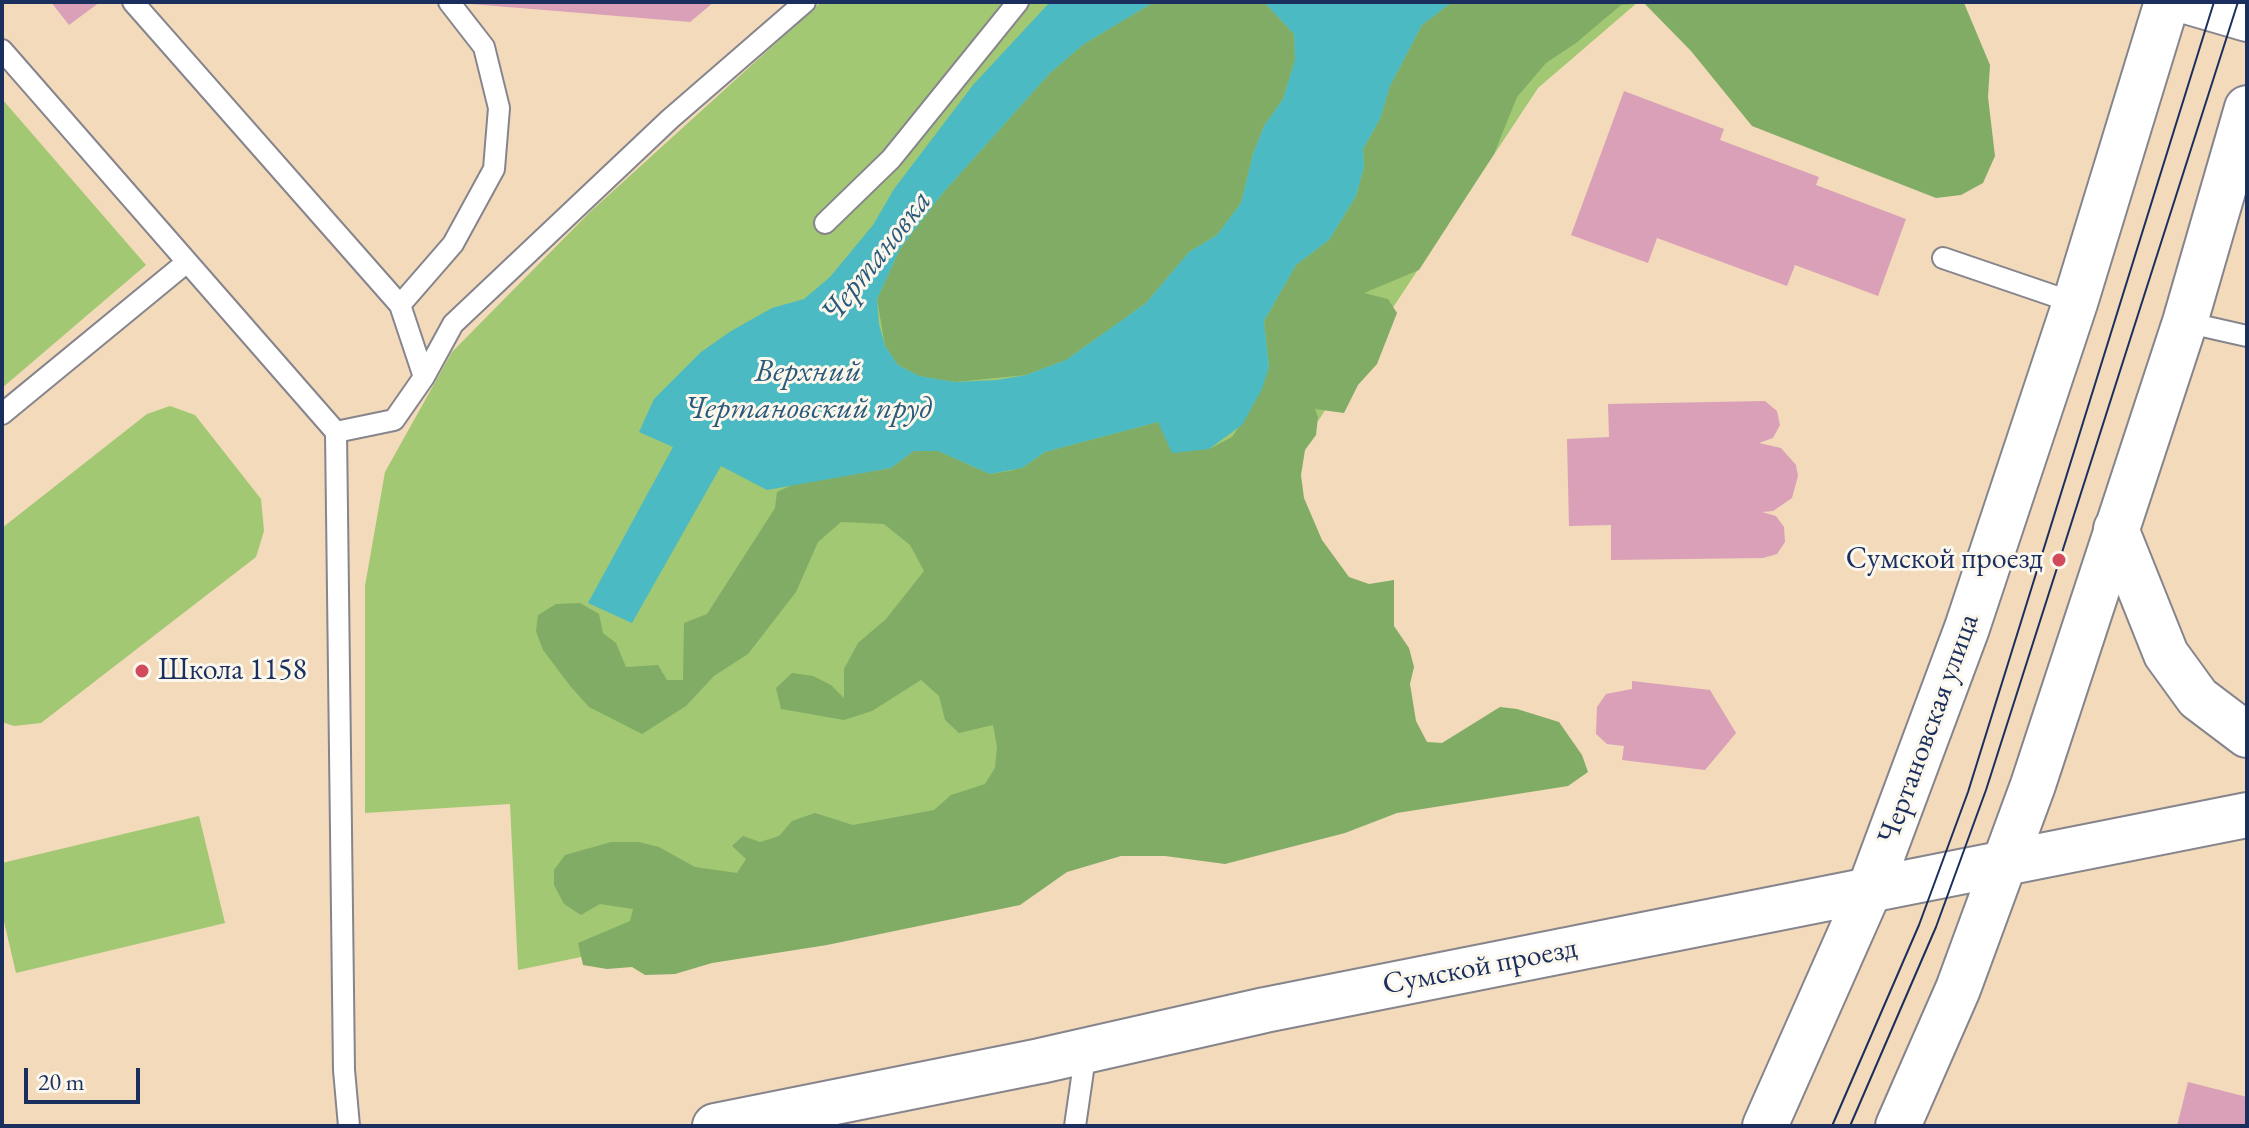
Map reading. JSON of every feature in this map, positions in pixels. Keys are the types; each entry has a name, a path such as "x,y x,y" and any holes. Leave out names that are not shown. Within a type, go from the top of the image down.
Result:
{"main road":[{"name":"Чертановская улица","path":"1765,1126 1869,891 1967,628 2075,303 2167,2"},
{"path":"1898,1126 1958,989 2004,865 2185,322 2247,108"},
{"path":"2116,529 2166,654 2198,698 2247,735"},
{"name":"Сумской проезд","path":"715,1126 1265,1010 2247,815"}],"street":[{"path":"2182,2 2247,21"}],"lane":[{"path":"133,2 400,305 424,377"},
{"path":"400,305 453,244 494,169 499,108 484,47 449,2"},
{"path":"336,432 394,420 424,377 453,324 670,119 805,2"},
{"path":"825,223 891,159 1018,2"},
{"path":"2,50 336,432 344,1070 349,1126"},
{"path":"1943,258 2075,303"},
{"path":"2,414 187,262"},
{"path":"2185,322 2247,336"},
{"path":"1075,1126 1086,1050"}],"green space":[{"path":"821,2 1638,2 1538,88 1285,471 1352,798 518,970 510,804 365,813 365,586 385,472 452,352 590,212"},
{"path":"1154,2 1264,2 1294,34 1295,60 1283,99 1264,126 1253,154 1241,203 1217,235 1189,252 1146,303 1066,360 1026,375 955,382 919,376 898,365 885,346 877,299 900,249 942,194 1050,73 1084,44"},
{"path":"1452,2 1960,2 1964,3 1990,65 1988,97 1995,156 1983,183 1961,195 1936,198 1752,126 1691,51 1644,3 1621,5 1576,43 1546,63 1517,97 1494,154 1419,270 1364,293 1388,299 1397,313 1377,364 1358,385 1344,413 1315,409 1318,417 1316,435 1305,450 1301,475 1304,498 1322,540 1349,577 1369,584 1394,580 1394,626 1409,648 1414,667 1410,684 1416,721 1427,742 1442,743 1500,707 1517,709 1559,722 1582,755 1588,772 1568,786 1397,813 1345,833 1225,864 1165,856 1121,856 1067,872 1020,905 827,945 712,963 675,974 645,975 632,967 607,969 583,965 578,943 630,921 633,909 600,904 581,915 564,904 554,885 554,870 565,855 611,842 639,842 659,847 695,867 737,873 746,859 732,846 743,836 760,842 779,836 792,821 815,813 853,825 934,810 951,795 985,784 995,768 997,747 993,725 959,733 945,720 939,696 921,680 872,711 844,720 781,709 776,688 792,673 813,676 831,685 844,698 844,669 858,643 886,619 924,571 910,545 884,524 841,522 818,542 796,592 748,654 714,676 686,706 642,734 589,707 571,687 543,650 536,631 538,615 556,604 580,603 599,614 603,633 616,643 626,667 658,665 667,680 683,680 684,623 707,614 775,508 777,492 792,485 891,468 914,451 938,451 990,474 1009,471 1022,468 1045,452 1158,422 1209,449 1232,437 1254,404 1269,367 1264,321 1296,265 1329,240 1356,196 1364,167 1363,149 1380,119 1390,86 1422,25"},
{"path":"2,99 146,265 2,388"},
{"path":"170,406 195,415 261,499 264,531 256,557 41,723 14,726 2,722 2,528 147,414"},
{"path":"199,816 225,923 16,973 2,913 2,863"}],"water":[{"name":"Верхний Чертановский пруд","path":"1050,2 1154,2 1084,44 1050,73 942,194 900,249 877,299 879,324 885,346 898,365 919,376 955,382 997,380 1026,375 1066,360 1146,303 1189,252 1217,235 1241,203 1253,154 1264,126 1283,99 1295,60 1294,34 1264,2 1452,2 1422,25 1390,86 1380,119 1363,149 1364,167 1356,196 1329,240 1296,265 1264,321 1269,367 1262,389 1242,425 1209,449 1172,453 1158,422 1045,452 1022,468 990,474 938,451 914,451 891,468 767,490 721,466 632,623 588,603 673,447 639,432 654,399 701,352 731,331 772,308 804,299 830,277 873,225 894,189 973,85"}],"building":[{"path":"51,2 100,2 69,25"},
{"path":"447,2 714,2 690,22"},
{"path":"1624,91 1724,129 1720,140 1819,177 1816,185 1906,219 1878,296 1795,265 1787,286 1657,238 1648,263 1571,235"},
{"path":"1765,401 1777,411 1780,425 1773,438 1759,443 1781,448 1796,465 1798,476 1792,498 1773,511 1762,512 1776,516 1784,527 1785,542 1777,554 1763,558 1611,560 1611,525 1569,526 1567,439 1609,437 1608,404"},
{"path":"1632,681 1710,690 1736,733 1705,770 1622,760 1624,746 1607,744 1596,734 1597,707 1606,694 1632,689"},
{"path":"2188,1082 2247,1097 2247,1126 2177,1126"}],"tram line":[{"path":"1832,1126 1919,925 1968,792 2214,2"},
{"path":"1850,1126 1936,927 1986,790 2238,2"}],"place":[{"name":"Сумской проезд","path":"2059,560"},
{"name":"Школа 1158","path":"142,671"}],"water label":[{"name":"Чертановка","path":"877,257"}]}
